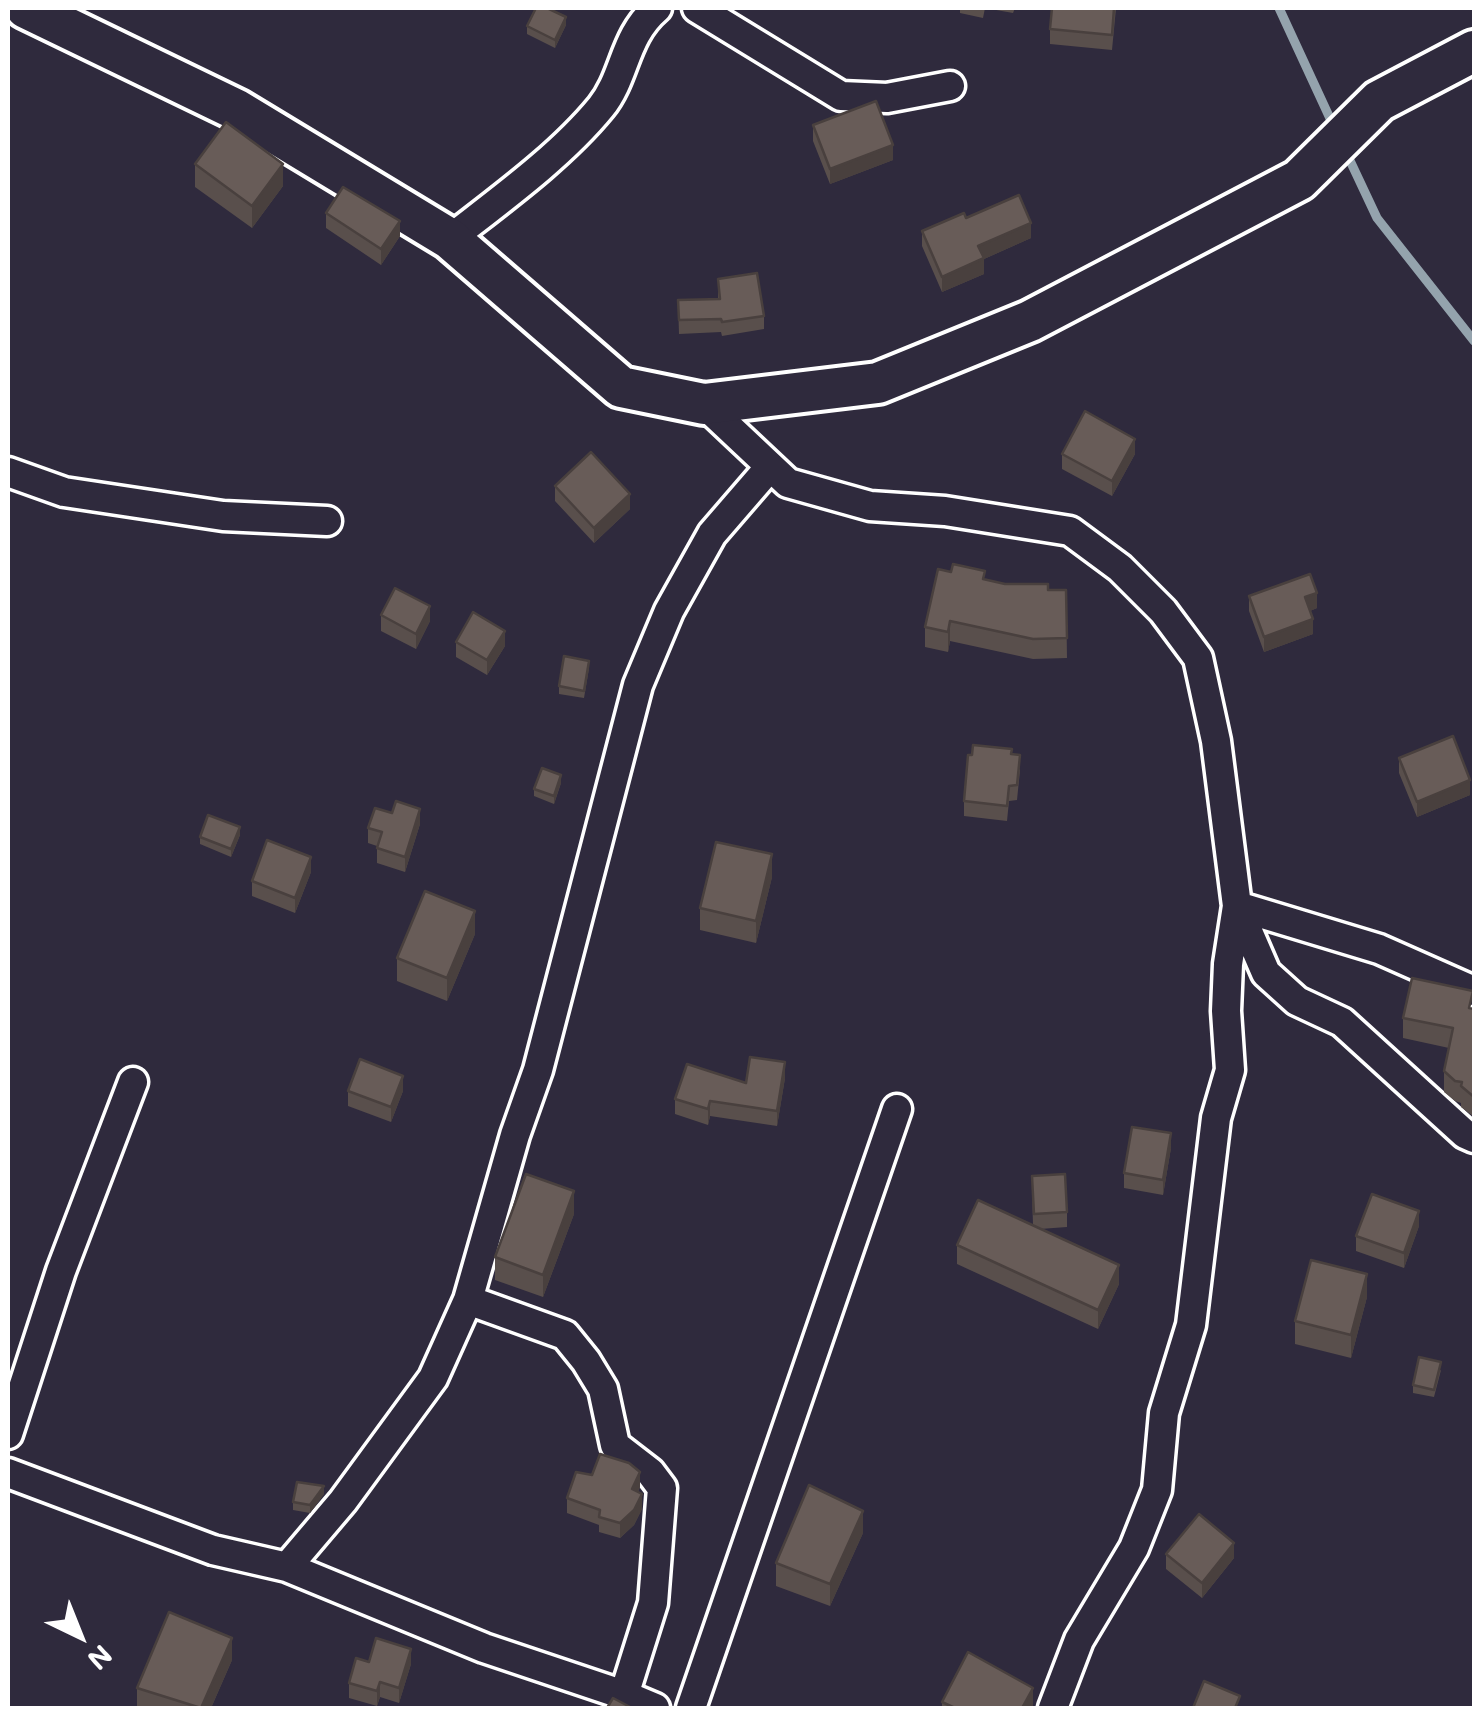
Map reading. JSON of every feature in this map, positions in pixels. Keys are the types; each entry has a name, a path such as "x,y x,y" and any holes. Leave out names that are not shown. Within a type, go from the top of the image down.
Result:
{"main road":[{"path":"26,8 238,110 450,239 622,387 704,404 878,383 1030,321 1299,180 1379,101 1474,51"}],"street":[{"path":"450,239 530,176 603,105 640,22 657,8"},
{"path":"698,8 841,96 887,98 950,86"},
{"path":"704,404 788,483 870,506 945,511 1070,531 1120,568 1163,611 1198,658 1216,741 1237,906 1228,964 1230,1070 1216,1118 1191,1325 1164,1413 1156,1490 1134,1548 1079,1640 1053,1708"},
{"path":"286,1566 343,1501 433,1378 468,1300 515,1134 538,1070 638,685 669,611 712,534 769,468"},
{"path":"8,472 64,492 223,516 326,521"},
{"path":"1237,906 1380,950 1474,992"},
{"path":"1237,906 1266,972 1297,1001 1342,1022 1474,1138"},
{"path":"8,1434 61,1271 133,1082"},
{"path":"691,1708 897,1109"},
{"path":"468,1300 565,1336 602,1389 615,1445 650,1472 662,1488 653,1602 624,1694"},
{"path":"8,1473 213,1550 286,1566 484,1648 624,1694 652,1708"}],"building":[{"path":"536,8 547,8 566,17 555,40 527,26"},
{"path":"1052,8 1114,8 1112,35 1050,29"},
{"path":"876,101 893,145 830,169 813,125"},
{"path":"226,122 283,164 252,206 195,164"},
{"path":"343,187 400,221 381,249 326,213"},
{"path":"1019,195 1031,223 978,246 984,258 942,277 922,231 964,213 966,218"},
{"path":"757,273 764,316 722,322 679,320 678,300 720,299 718,279"},
{"path":"1085,411 1135,439 1112,481 1062,454"},
{"path":"591,452 630,494 594,528 555,486"},
{"path":"953,564 985,571 983,579 1005,584 1048,584 1048,590 1066,590 1067,638 1033,639 950,621 948,632 925,627 938,569 951,572"},
{"path":"1310,574 1317,593 1305,597 1313,619 1264,637 1249,596"},
{"path":"395,588 430,606 416,634 381,615"},
{"path":"473,612 505,631 487,660 456,642"},
{"path":"564,656 589,661 584,691 559,686"},
{"path":"1453,736 1470,780 1417,802 1399,758"},
{"path":"973,745 1012,749 1011,754 1020,755 1017,785 1009,786 1007,806 964,801 968,755 972,755"},
{"path":"542,768 561,775 554,796 534,789"},
{"path":"396,801 420,809 405,857 377,848 382,832 368,828 375,808 392,813"},
{"path":"208,815 240,827 231,849 200,837"},
{"path":"267,840 311,857 295,898 252,881"},
{"path":"716,842 772,854 756,921 700,908"},
{"path":"425,891 475,911 447,978 397,958"},
{"path":"1412,978 1473,991 1469,1008 1474,1009 1474,1097 1461,1086 1462,1082 1444,1071 1453,1028 1403,1018"},
{"path":"750,1057 785,1062 777,1111 710,1101 708,1109 675,1099 687,1064 746,1083"},
{"path":"360,1059 403,1076 391,1107 348,1091"},
{"path":"1132,1127 1171,1133 1163,1180 1124,1173"},
{"path":"526,1174 574,1191 543,1275 495,1257"},
{"path":"1065,1174 1067,1212 1034,1214 1032,1176"},
{"path":"1372,1194 1419,1211 1404,1253 1356,1236"},
{"path":"978,1200 1119,1265 1098,1310 957,1245"},
{"path":"1311,1260 1367,1274 1351,1335 1295,1321"},
{"path":"1419,1357 1441,1362 1434,1390 1413,1385"},
{"path":"600,1454 629,1463 640,1472 632,1489 642,1494 634,1510 620,1523 599,1517 600,1510 567,1498 576,1472 592,1475"},
{"path":"297,1482 324,1486 310,1505 293,1502"},
{"path":"809,1485 863,1511 830,1584 776,1563"},
{"path":"1199,1514 1234,1543 1202,1583 1166,1554"},
{"path":"169,1612 232,1638 201,1708 137,1688"},
{"path":"376,1638 411,1649 399,1688 380,1682 377,1691 349,1683 356,1658 369,1662"},
{"path":"968,1652 1033,1688 1022,1708 955,1708 942,1702"},
{"path":"1204,1681 1240,1696 1235,1708 1193,1708"},
{"path":"613,1698 632,1708 607,1708"}],"waterway":[{"path":"1279,8 1334,127"},
{"path":"1345,150 1377,218 1474,341"}]}
